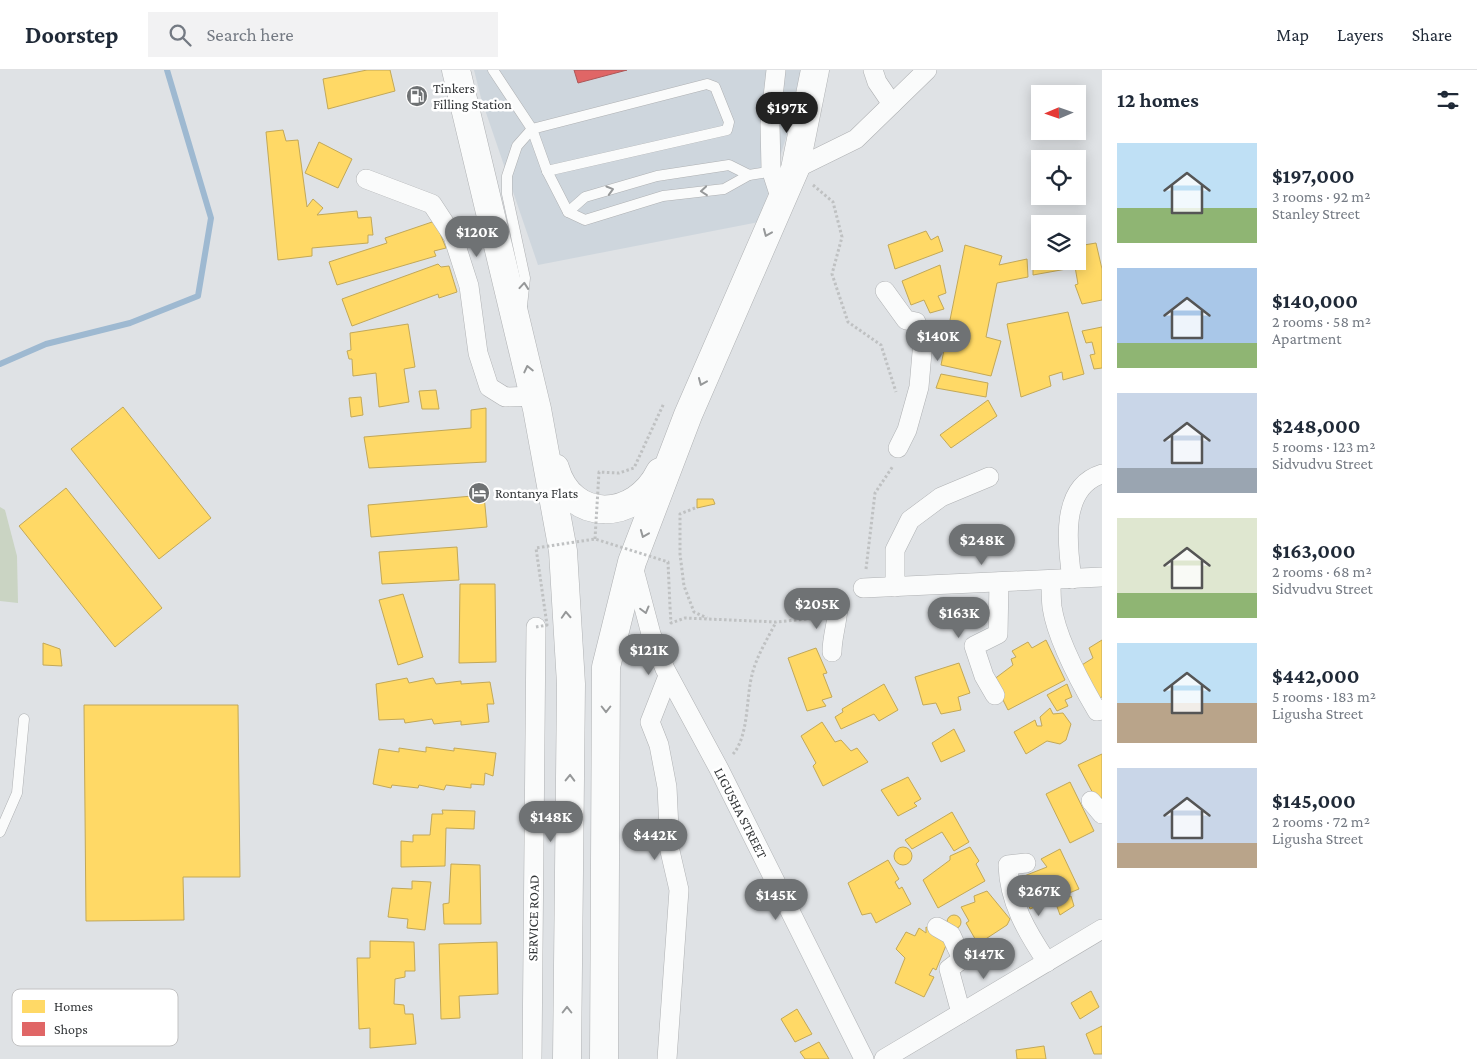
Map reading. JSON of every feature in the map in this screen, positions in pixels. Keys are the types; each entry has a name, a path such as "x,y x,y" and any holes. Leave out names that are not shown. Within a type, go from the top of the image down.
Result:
{"main road":[{"path":"456,70 535,402 562,551 571,684 567,1059"},
{"path":"535,402 559,482 571,498 584,506 602,510 630,505 656,482 688,415 781,200 784,170 815,70"},
{"path":"604,1059 606,667 632,562 688,415"}],"street":[{"path":"776,70 770,124 784,170 856,139 927,70"},
{"path":"874,70 877,82 892,104"},
{"path":"366,179 432,204 452,236 469,286 478,353 489,386 505,397 535,402"},
{"path":"885,291 906,320 916,322 923,341 919,387 907,430 898,448"},
{"path":"1072,579 1067,540 1075,493 1092,477 1102,474"},
{"path":"895,586 895,550 910,520 941,497 989,477"},
{"name":"LIGUSHA STREET","path":"632,562 651,634 668,676 719,769 863,1058"},
{"path":"862,588 1102,578"},
{"path":"1051,580 1052,608 1062,640 1083,688 1097,711 1102,710"},
{"path":"995,695 984,676 974,646 998,634 999,582"},
{"path":"832,652 832,639 837,626 838,608"},
{"name":"SERVICE ROAD","path":"532,1059 536,626"},
{"path":"667,1059 678,890 670,850 667,788 659,745 650,722 668,676"},
{"path":"1026,863 1008,865 1008,882 1017,909 1047,962"},
{"path":"937,927 951,935 962,959 950,969 961,1013"},
{"path":"884,1059 1102,929"}],"lane":[{"path":"493,70 532,129 547,171 568,212 584,220 663,196 724,189 749,175 784,170"},
{"path":"520,335 525,278 507,194 507,176 517,146 532,129 707,84 715,87 729,122 727,130 547,171"},
{"path":"568,212 585,197 657,176 728,165 749,175"},
{"path":"0,832 17,793 24,719"}],"path":[{"path":"784,170 833,202 842,237 832,274 848,322 881,345 898,398"},
{"path":"595,539 599,472 619,473 634,468 664,403"},
{"path":"862,588 875,493 899,457 898,448"},
{"path":"695,508 680,514 680,554 684,586 694,612 710,619"},
{"path":"536,626 547,625 536,548 595,539 668,562 671,623 685,618 776,622 814,620 838,608"},
{"path":"719,769 739,748 752,674 776,622"}],"shaded area":[{"path":"474,70 804,70 799,97 759,222 538,265 481,98"}],"green space":[{"path":"0,507 5,510 17,556 18,603 0,601"}],"building: Homes":[{"path":"367,70 390,70 395,91 328,109 323,79"},
{"path":"283,130 286,141 298,140 307,207 313,199 323,208 317,215 357,211 358,218 371,217 373,235 368,235 368,243 312,248 312,256 278,260 266,132"},
{"path":"319,142 352,159 338,188 305,173"},
{"path":"435,221 446,248 434,251 436,256 337,285 329,262 387,243 385,238"},
{"path":"926,231 931,240 938,236 943,251 895,269 888,245"},
{"path":"1096,243 1102,269 1102,300 1082,304 1075,285 1078,284 1076,270 1086,270 1086,245"},
{"path":"965,245 1002,256 999,265 1027,259 1028,277 997,283 986,337 1001,341 991,376 941,365"},
{"path":"438,264 441,267 449,266 457,292 439,298 438,294 352,326 342,299"},
{"path":"940,265 946,293 938,296 944,309 930,313 924,300 911,305 902,281"},
{"path":"1033,270 1061,270 1033,275"},
{"path":"1068,312 1084,374 1063,380 1062,372 1049,376 1051,386 1021,397 1007,324"},
{"path":"408,324 415,367 404,369 409,402 379,407 376,373 353,376 352,359 349,359 347,351 351,350 350,333"},
{"path":"1102,327 1102,368 1094,369 1090,355 1095,354 1092,342 1086,343 1082,331"},
{"path":"941,374 988,383 986,397 936,388"},
{"path":"436,390 439,409 422,409 419,391"},
{"path":"361,397 363,415 351,417 349,398"},
{"path":"988,400 997,416 951,448 940,435"},
{"path":"123,407 211,518 159,559 71,449"},
{"path":"486,408 486,462 369,468 364,437 471,428 471,410"},
{"path":"66,488 162,608 115,647 19,526"},
{"path":"484,495 487,527 371,537 368,505"},
{"path":"697,499 713,499 715,504 697,508"},
{"path":"457,547 459,580 382,584 379,552"},
{"path":"460,584 495,584 496,662 459,663"},
{"path":"403,594 423,657 398,665 379,600"},
{"path":"1046,640 1065,680 1008,710 993,680 1013,665 1011,659 1016,657 1012,651 1028,642 1032,648"},
{"path":"1102,640 1102,697 1094,700 1077,668 1093,658 1089,648"},
{"path":"43,643 60,649 62,666 43,665"},
{"path":"816,648 827,673 823,674 832,697 822,700 826,706 807,711 788,658"},
{"path":"959,663 970,693 958,697 961,710 941,714 936,703 923,705 915,677"},
{"path":"407,678 409,683 433,678 436,684 461,681 461,684 490,682 494,704 487,704 489,722 461,725 461,721 434,724 432,719 405,723 404,719 379,720 376,684"},
{"path":"884,684 898,710 879,721 874,714 841,729 835,717 843,712 842,709"},
{"path":"1067,684 1072,697 1065,700 1068,706 1057,711 1047,695"},
{"path":"84,705 238,705 240,877 183,877 184,920 86,921"},
{"path":"1050,708 1053,714 1063,713 1071,724 1066,740 1060,744 1047,741 1026,754 1014,732 1035,720 1037,726 1042,726 1040,717"},
{"path":"822,722 835,742 841,740 851,751 857,748 868,762 823,786 813,766 816,763 801,736"},
{"path":"954,729 965,751 941,762 932,743"},
{"path":"426,747 454,751 454,748 496,753 493,776 485,773 484,785 471,784 471,788 446,785 444,790 419,785 418,788 392,785 391,788 373,784 379,749 399,752 399,748 426,752"},
{"path":"1102,754 1102,798 1097,801 1078,765"},
{"path":"908,777 921,799 914,803 917,806 898,816 881,790"},
{"path":"1070,782 1094,831 1070,843 1046,794"},
{"path":"442,810 475,811 474,829 446,828 445,866 401,867 401,841 413,842 413,835 430,835 432,814 443,814"},
{"path":"952,812 969,842 954,851 942,832 912,849 905,840"},
{"path":"903,847 909,850 912,856 909,862 903,865 897,862 894,856 897,850"},
{"path":"970,847 979,861 976,864 985,881 938,908 923,880 950,860 950,856"},
{"path":"1060,849 1079,889 1030,909 1019,878 1047,867 1041,859"},
{"path":"888,860 899,879 895,882 899,889 902,887 911,904 876,923 871,913 862,915 848,883"},
{"path":"451,864 480,865 481,924 444,924 443,904 449,903"},
{"path":"412,881 431,882 425,930 407,928 408,919 388,917 392,888 412,889"},
{"path":"987,891 1010,919 1007,925 978,944 966,923 969,921 961,907 975,902 974,896"},
{"path":"1071,896 1074,906 1060,915 1055,901"},
{"path":"951,915 957,915 961,922 957,929 951,929 947,925 947,919"},
{"path":"926,927 949,938 936,970 933,968 929,975 934,977 924,997 895,983 905,958 896,949 906,932 915,936 919,928 926,933"},
{"path":"370,941 414,942 415,971 405,971 405,977 395,979 394,1004 404,1005 405,1014 413,1014 416,1044 370,1048 370,1028 359,1029 357,958 370,958"},
{"path":"497,942 498,994 459,996 460,1018 441,1019 439,944"},
{"path":"1091,991 1099,1007 1080,1019 1071,1003"},
{"path":"797,1009 812,1034 795,1042 781,1019"},
{"path":"1102,1026 1102,1054 1094,1054 1086,1034"},
{"path":"819,1042 829,1059 805,1059 800,1052"},
{"path":"1044,1046 1046,1059 1017,1059 1016,1050"}],"building: Shops":[{"path":"574,70 627,70 578,83"}],"waterway":[{"path":"0,364 46,344 130,323 198,296 211,218 167,70"}],"place":[{"name":"Tinkers Filling Station","path":"417,96"},
{"name":"Rontanya Flats","path":"479,493"}]}
